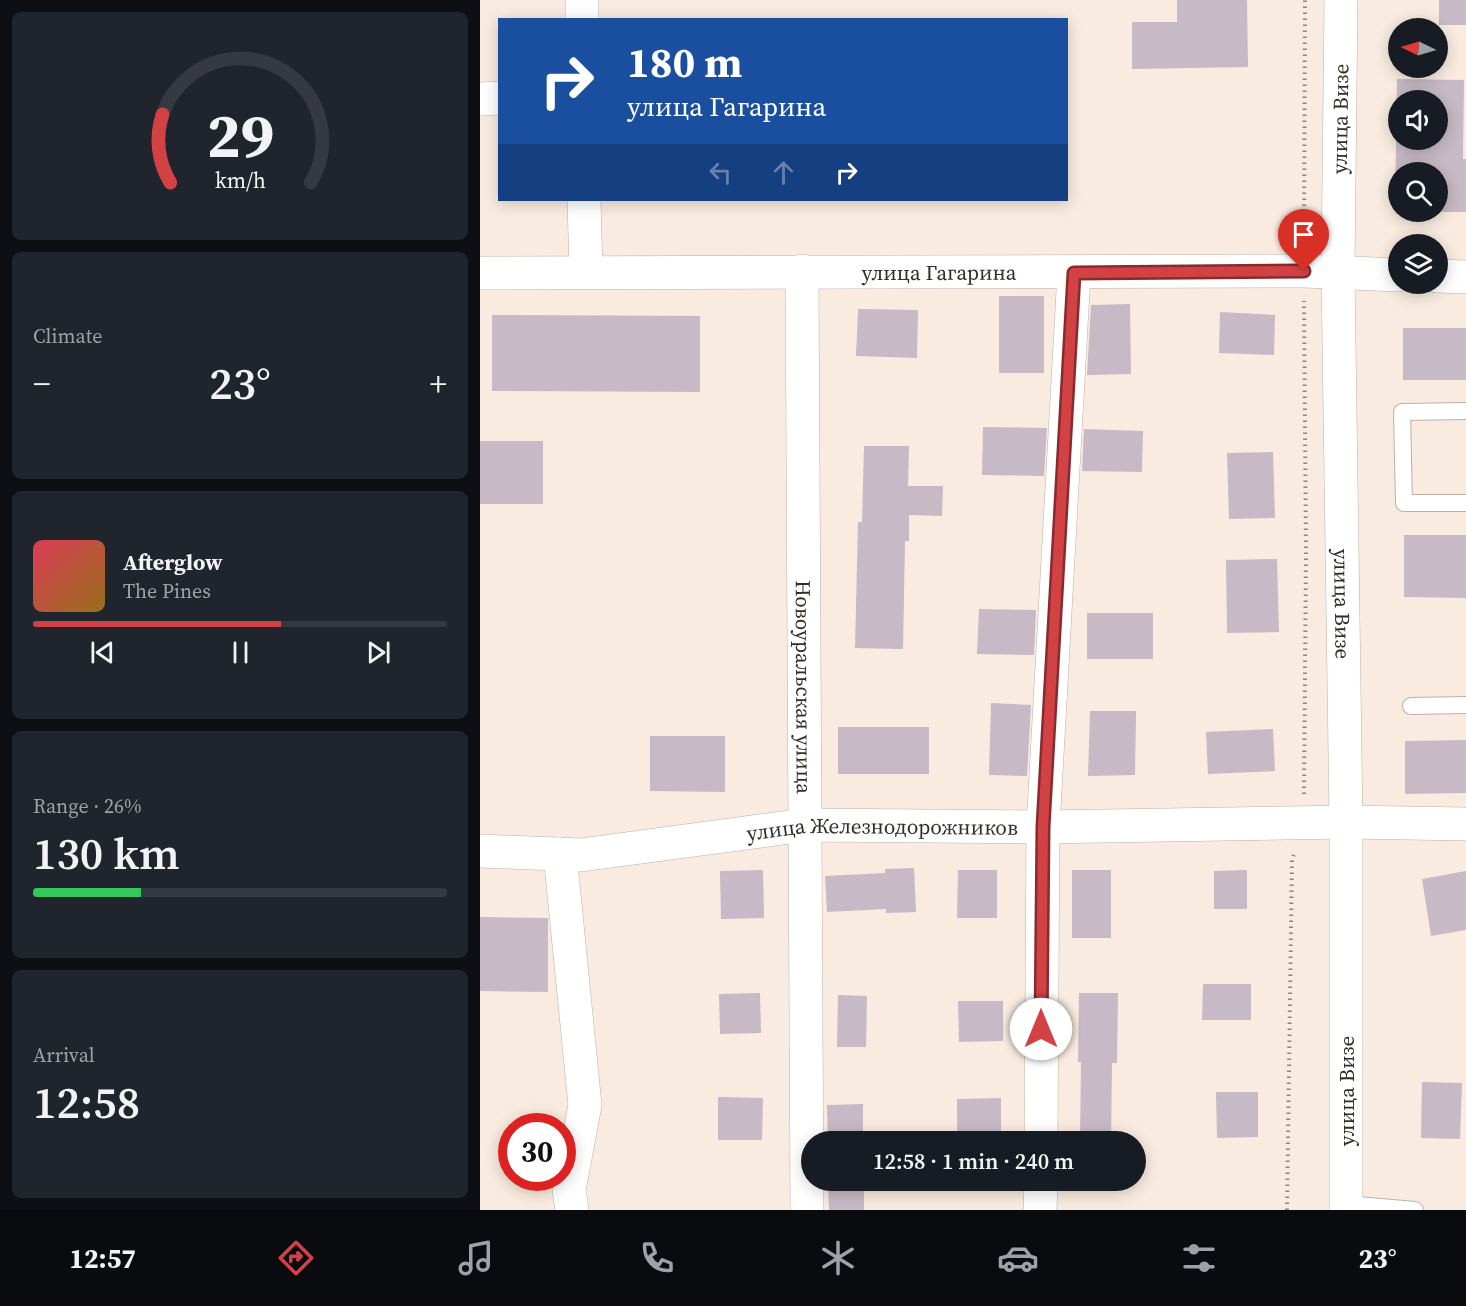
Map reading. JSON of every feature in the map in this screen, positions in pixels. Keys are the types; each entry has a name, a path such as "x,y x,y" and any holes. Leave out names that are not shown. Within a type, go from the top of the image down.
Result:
{"street":[{"path":"582,0 582,18"},
{"name":"улица Визе","path":"1341,0 1338,272 1346,822 1346,1207"},
{"path":"480,99 498,98"},
{"path":"584,201 586,272"},
{"name":"Новоуральская улица","path":"802,271 807,1210"},
{"name":"улица Гагарина","path":"480,273 1304,271 1388,274"},
{"path":"1041,1131 1043,827 1074,273"},
{"path":"1448,276 1466,277"},
{"name":"улица Железнодорожников","path":"480,851 581,855 805,825 1043,827 1346,822 1466,824"},
{"path":"560,854 585,1106 569,1190 572,1210"},
{"path":"1040,1210 1041,1191"}],"lane":[{"path":"1466,411 1402,412 1404,503 1466,503"},
{"path":"1411,706 1466,705"},
{"path":"1346,1207 1415,1210"}],"path":[{"path":"1287,1210 1292,860 1304,823 1305,0"}],"building":[{"path":"1177,0 1247,0 1248,67 1132,69 1132,22 1177,22"},
{"path":"1439,0 1466,0 1466,25 1448,25 1448,18 1439,18"},
{"path":"1397,79 1464,80 1463,159 1466,159 1466,212 1448,212 1448,162 1396,162 1396,150 1448,150 1448,90 1397,90"},
{"path":"999,296 1044,296 1044,373 999,373"},
{"path":"1130,304 1131,374 1087,375 1091,305"},
{"path":"858,309 918,310 917,358 856,356"},
{"path":"1220,312 1275,315 1274,355 1219,353"},
{"path":"492,315 700,316 700,392 492,391"},
{"path":"1403,328 1466,328 1466,380 1403,380"},
{"path":"983,427 1047,428 1044,476 982,475"},
{"path":"1084,429 1143,431 1142,472 1082,471"},
{"path":"480,441 543,441 543,504 480,504"},
{"path":"864,446 909,446 908,486 943,486 942,516 909,515 909,541 905,541 903,649 855,648 858,522 862,522"},
{"path":"1273,452 1275,518 1229,519 1227,453"},
{"path":"1404,535 1466,535 1466,598 1404,597"},
{"path":"1277,559 1279,632 1227,633 1226,560"},
{"path":"979,609 1036,610 1034,655 977,654"},
{"path":"1087,613 1153,613 1153,659 1087,659"},
{"path":"991,703 1031,705 1027,776 989,775"},
{"path":"1090,711 1136,711 1135,775 1088,776"},
{"path":"838,727 929,727 929,774 838,774"},
{"path":"1273,729 1275,771 1208,774 1206,732"},
{"path":"650,736 725,736 725,792 650,791"},
{"path":"1466,740 1466,793 1405,794 1405,741"},
{"path":"914,868 916,912 886,913 886,909 827,912 825,876 885,873 885,869"},
{"path":"763,870 764,918 721,919 720,871"},
{"path":"958,870 997,870 997,918 957,918"},
{"path":"1072,870 1111,870 1111,938 1072,938"},
{"path":"1247,870 1247,909 1214,909 1214,871"},
{"path":"1466,871 1466,930 1431,936 1422,879"},
{"path":"480,917 548,918 548,992 480,991"},
{"path":"1203,984 1251,984 1251,1020 1202,1020"},
{"path":"760,993 761,1033 720,1034 719,994"},
{"path":"1079,993 1118,993 1117,1063 1112,1063 1111,1131 1080,1131 1081,1062 1078,1062"},
{"path":"838,995 867,996 866,1047 837,1047"},
{"path":"958,1001 1003,1001 1003,1041 959,1042"},
{"path":"1422,1082 1462,1083 1460,1139 1421,1138"},
{"path":"1216,1092 1258,1092 1258,1137 1217,1138"},
{"path":"718,1097 763,1098 762,1140 718,1140"},
{"path":"1001,1098 1001,1131 957,1131 957,1099"},
{"path":"863,1104 863,1131 828,1131 827,1105"},
{"path":"828,1191 864,1191 864,1210 829,1210"}],"route":[{"path":"1041,1029 1043,827 1074,273 1304,271"}]}
